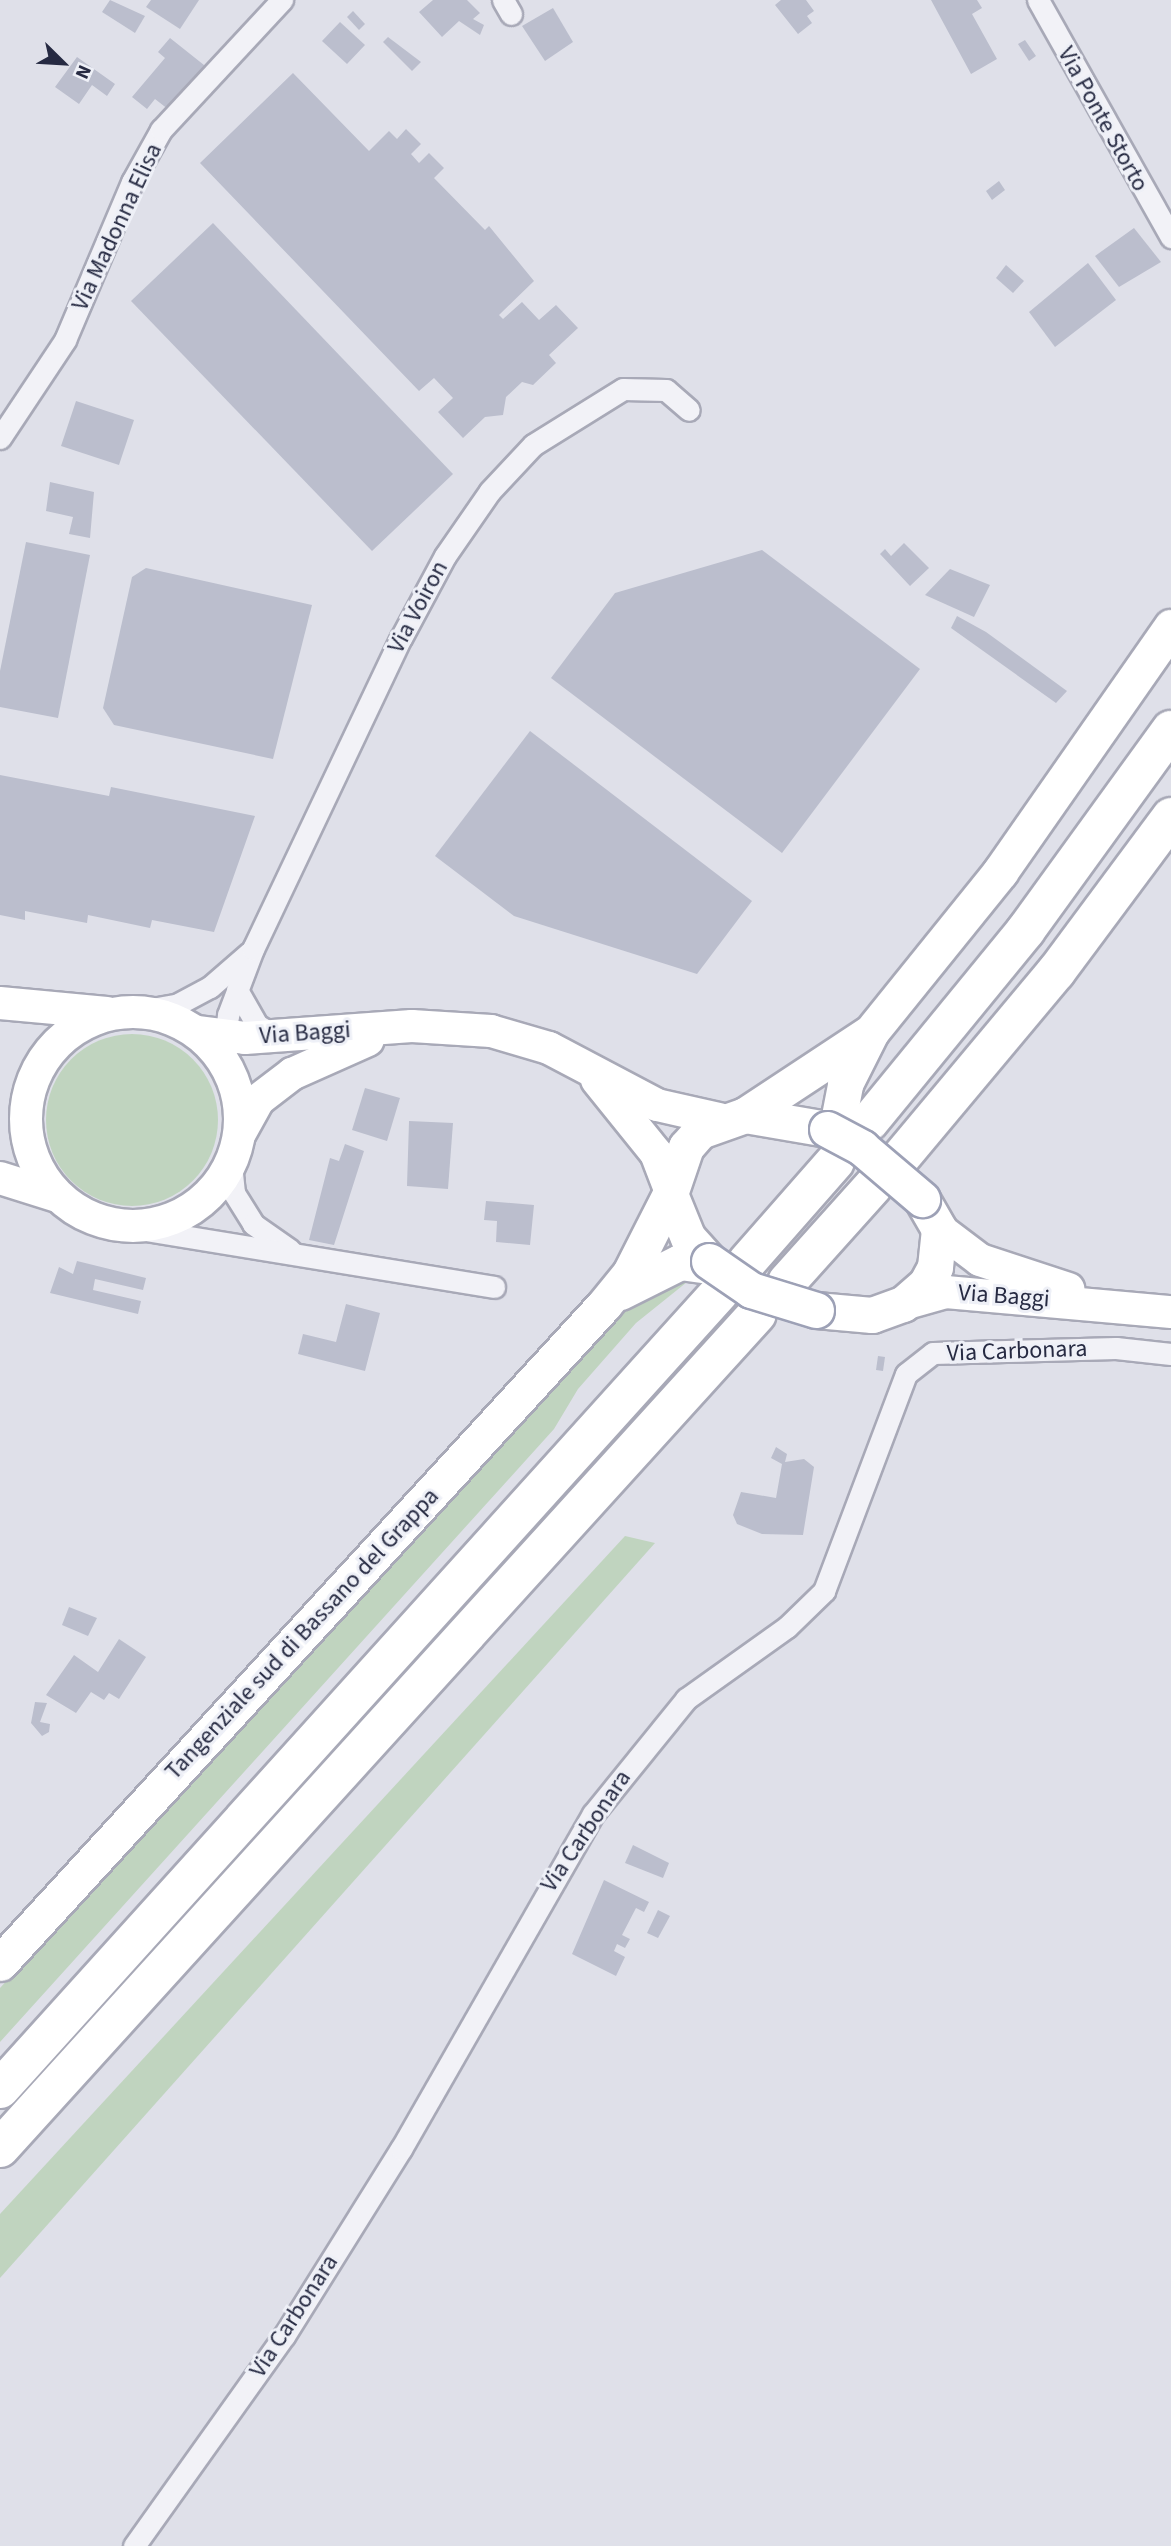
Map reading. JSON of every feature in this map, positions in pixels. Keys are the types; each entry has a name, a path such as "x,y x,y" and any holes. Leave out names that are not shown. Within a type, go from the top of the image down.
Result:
{"highway":[{"path":"0,2089 720,1269 846,1135 1026,930 1171,730"},
{"path":"901,1156 1049,981 1171,817"},
{"path":"787,1282 873,1186"},
{"path":"0,2148 757,1314"}],"main road":[{"name":"Tangenziale sud di Bassano del Grappa","path":"846,1135 845,1084 871,1032 1000,872 1171,626"},
{"name":"Via Baggi","path":"0,1003 126,1012 214,1042 412,1026 491,1031 549,1048 657,1105 732,1117"},
{"name":"Via Baggi","path":"57,1196 29,1146 30,1088 60,1039 126,1012"},
{"name":"Via Baggi","path":"0,1178 57,1196 78,1212 128,1227 189,1211 231,1164 240,1133 258,1100 292,1074 331,1052 412,1026"},
{"name":"Tangenziale sud di Bassano del Grappa","path":"0,1963 604,1305 630,1273 670,1192 686,1147 871,1032"},
{"name":"Via Baggi","path":"214,1042 240,1107 240,1133"},
{"name":"Via Baggi","path":"592,1073 656,1153 670,1192"},
{"path":"670,1192 688,1238 720,1269 751,1290 816,1310 872,1315 903,1304 935,1267 939,1229 922,1199 846,1135 732,1117"},
{"name":"Via Baggi","path":"939,1229 980,1260 1105,1303"},
{"name":"Tangenziale sud di Bassano del Grappa","path":"604,1305 648,1274 680,1262 720,1269"},
{"name":"Via Baggi","path":"903,1304 946,1292 1105,1303 1171,1312"}],"street":[{"name":"Via Madonna Elisa","path":"0,438 65,340 132,182 161,130 282,0"},
{"name":"Via Ponte Storto","path":"1038,0 1171,237"},
{"name":"Via Voiron","path":"214,1042 253,949 401,638 445,556 490,491 533,445 623,388 666,390 689,410"},
{"name":"Via Voiron","path":"126,1012 178,1004 210,987 253,949"},
{"path":"237,990 257,1025 276,1036"},
{"name":"Via Baggi","path":"231,1164 234,1193 253,1224 294,1254"},
{"name":"Via Baggi","path":"128,1227 494,1287"},
{"name":"Via Carbonara","path":"134,2546 284,2336 387,2173 593,1814 686,1699 824,1591 905,1374 933,1353 1116,1348 1171,1354"}],"green space":[{"path":"132,1034 165,1041 193,1059 211,1087 218,1120 211,1153 193,1181 165,1199 132,1206 99,1199 71,1181 53,1153 46,1120 53,1087 71,1059 99,1041"},
{"path":"672,1274 697,1274 636,1323 578,1389 554,1429 0,2042 0,1988 618,1312"},
{"path":"625,1536 655,1543 0,2278 0,2214"}],"building":[{"path":"110,0 145,16 135,33 102,12"},
{"path":"151,0 199,0 180,29 146,7"},
{"path":"433,0 467,0 480,13 473,19 484,25 480,35 459,21 442,37 419,12"},
{"path":"781,0 806,0 814,11 807,16 812,23 798,34 775,5"},
{"path":"931,0 977,0 982,8 972,14 997,59 971,74"},
{"path":"553,8 573,42 545,61 522,26"},
{"path":"353,11 365,24 359,30 347,17"},
{"path":"340,22 365,45 347,64 322,41"},
{"path":"388,37 421,62 412,71 383,42"},
{"path":"170,38 209,69 173,113 155,99 147,109 132,97 165,58 158,52"},
{"path":"1025,40 1036,56 1029,61 1018,44"},
{"path":"77,57 115,84 107,96 92,85 79,104 55,87"},
{"path":"293,73 369,151 389,131 397,139 406,129 421,144 411,154 419,163 429,153 444,168 434,178 485,230 489,226 534,281 499,315 503,319 522,302 539,320 556,305 578,328 549,355 556,363 533,385 522,382 506,397 503,415 485,417 463,438 438,412 453,398 434,378 419,391 200,163"},
{"path":"999,181 1005,190 992,200 986,191"},
{"path":"213,223 453,474 372,551 131,301"},
{"path":"1134,228 1161,262 1119,287 1095,256"},
{"path":"1088,263 1116,300 1055,347 1029,312"},
{"path":"1006,265 1024,281 1013,293 996,278"},
{"path":"76,401 134,420 119,465 61,446"},
{"path":"50,482 94,492 90,538 69,534 73,517 46,511"},
{"path":"26,542 90,555 58,718 0,707 0,671"},
{"path":"904,543 929,568 910,586 880,554 885,549 891,556"},
{"path":"762,550 920,669 782,853 551,678 615,593"},
{"path":"146,568 312,605 273,759 114,725 103,708 132,577"},
{"path":"950,569 990,585 974,617 925,595"},
{"path":"957,616 986,632 1067,691 1056,703 951,628"},
{"path":"530,731 752,901 697,974 514,916 435,856"},
{"path":"0,775 109,796 111,787 255,816 214,932 152,920 150,928 88,915 87,923 25,911 25,920 0,915"},
{"path":"365,1088 400,1098 387,1141 352,1130"},
{"path":"409,1121 453,1123 448,1189 407,1186"},
{"path":"345,1144 364,1151 334,1245 309,1240 330,1158 339,1161"},
{"path":"486,1201 534,1205 530,1245 496,1242 497,1221 484,1220"},
{"path":"77,1261 146,1278 143,1290 95,1279 93,1290 141,1301 138,1314 50,1293 59,1267 73,1274"},
{"path":"346,1304 380,1313 365,1371 298,1354 303,1334 336,1342"},
{"path":"878,1356 885,1357 883,1371 876,1370"},
{"path":"776,1447 787,1454 785,1462 804,1459 814,1467 803,1535 762,1534 737,1524 733,1515 741,1492 776,1498 782,1464 771,1458"},
{"path":"69,1607 97,1618 88,1636 62,1625"},
{"path":"119,1639 146,1657 119,1699 109,1693 104,1700 91,1692 76,1713 46,1695 74,1655 98,1672"},
{"path":"35,1702 47,1703 40,1722 50,1724 49,1732 42,1736 31,1723"},
{"path":"633,1845 669,1863 663,1878 625,1863"},
{"path":"604,1880 649,1902 644,1912 636,1908 622,1935 630,1939 625,1948 617,1944 614,1951 625,1957 616,1976 572,1954"},
{"path":"658,1910 670,1916 658,1938 647,1933"}]}
